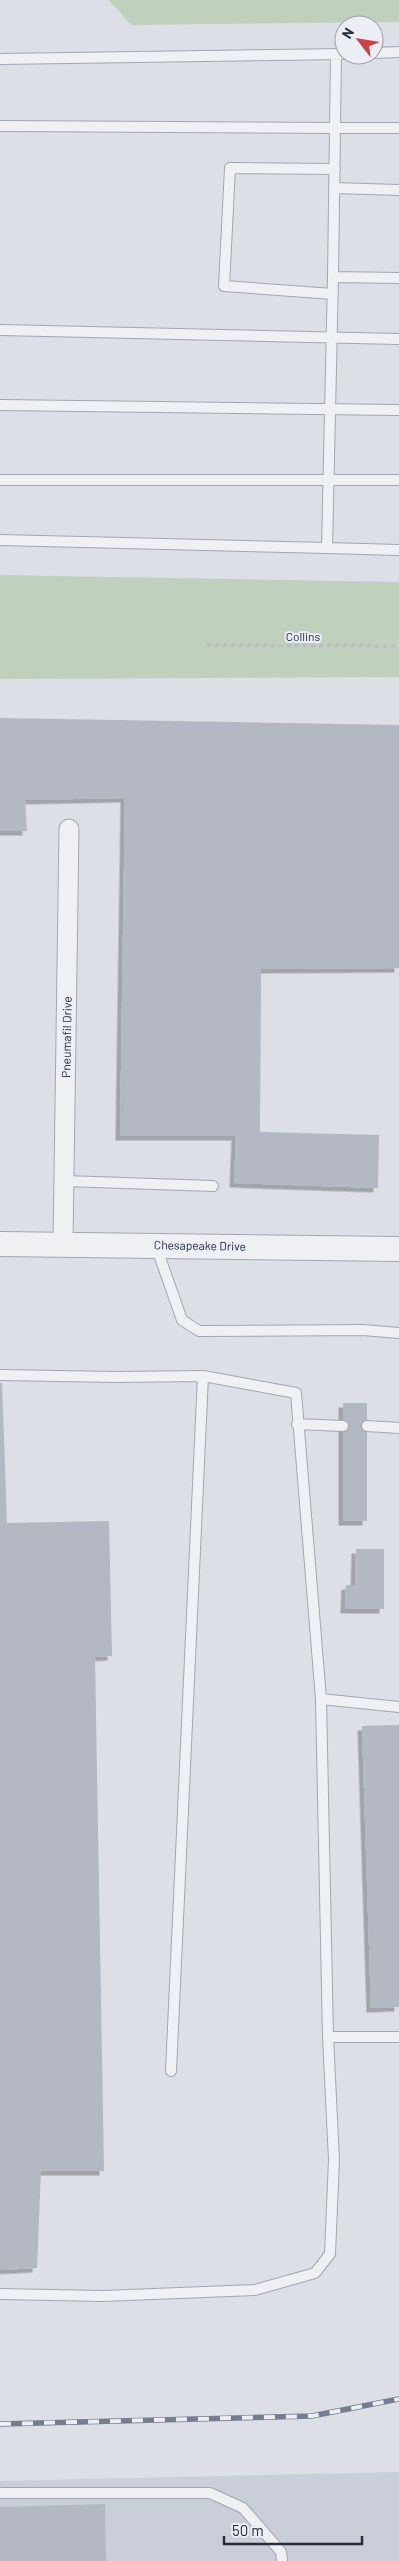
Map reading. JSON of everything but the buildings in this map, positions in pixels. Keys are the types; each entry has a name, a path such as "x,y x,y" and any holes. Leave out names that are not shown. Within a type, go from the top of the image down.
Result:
{"street":[{"name":"Pneumafil Drive","path":"63,1244 69,829"},
{"name":"Chesapeake Drive","path":"0,1244 399,1249"}],"lane":[{"path":"384,53 399,52"},
{"path":"0,59 334,54"},
{"path":"327,548 333,338 335,128 339,65"},
{"path":"0,126 399,128"},
{"path":"333,294 224,286 230,168 335,169"},
{"path":"334,188 399,190"},
{"path":"333,276 399,278"},
{"path":"0,330 399,339"},
{"path":"0,405 399,410"},
{"path":"0,480 399,480"},
{"path":"0,540 399,550"},
{"path":"65,1181 213,1186"},
{"path":"156,1246 182,1320 199,1331 363,1330 399,1333"},
{"path":"0,1375 203,1376 296,1393 297,1424 321,1699 328,2037 334,2160 330,2254 315,2273 255,2290 103,2296 0,2294"},
{"path":"171,2071 203,1376"},
{"path":"297,1424 343,1426"},
{"path":"367,1426 399,1428"},
{"path":"321,1699 399,1707"},
{"path":"328,2037 399,2038"},
{"path":"0,2493 210,2493 243,2508 281,2552 282,2561"}],"path":[{"name":"Collins","path":"207,645 399,646"}],"shaded area":[{"path":"399,2472 399,2561 0,2561 0,2481"}],"green space":[{"path":"109,0 399,0 399,22 384,22 384,15 334,15 334,23 131,25"},
{"path":"0,575 399,582 399,677 0,679"}],"railway":[{"path":"0,2424 312,2416 399,2399"}]}
